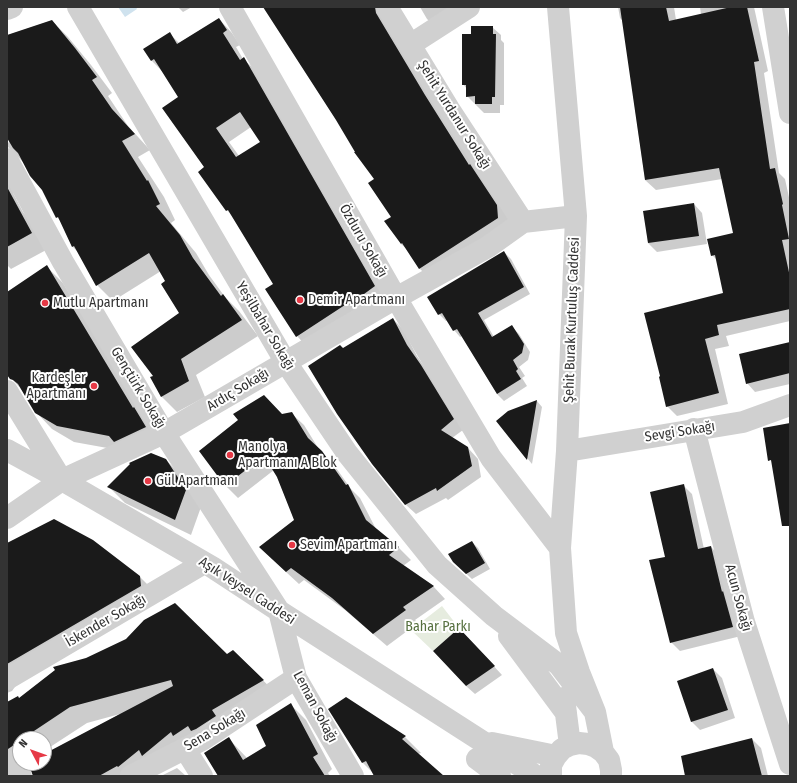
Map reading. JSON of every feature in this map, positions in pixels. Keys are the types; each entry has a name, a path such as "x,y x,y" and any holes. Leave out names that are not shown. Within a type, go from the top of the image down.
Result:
{"street":[{"path":"7,9 12,7"},
{"name":"Yeşilbahar Sokağı","path":"78,7 285,361 347,453 437,565 494,616 559,665 595,712"},
{"name":"Özduru Sokağı","path":"230,7 396,298 491,458 560,548"},
{"name":"Şehit Yurdanur Sokağı","path":"387,7 449,109 523,222"},
{"path":"410,45 469,7"},
{"path":"779,9 790,113"},
{"name":"Şehit Burak Kurtuluş Caddesi","path":"556,11 576,216 567,451 560,548 566,632 579,672 595,712 603,752 609,760 611,776"},
{"name":"Gençtürk Sokağı","path":"7,159 63,262 164,433 279,612"},
{"name":"Ardıç Sokağı","path":"7,518 62,480 164,433 285,361 488,246 523,222 576,216"},
{"path":"7,391 62,480"},
{"name":"Sevgi Sokağı","path":"567,451 743,422 790,405"},
{"name":"Acun Sokağı","path":"694,429 744,622 790,764"},
{"name":"Aşık Veysel Caddesi","path":"7,450 62,480 204,563 279,612 479,750 536,776"},
{"name":"İskender Sokağı","path":"7,678 204,563"},
{"name":"Leman Sokağı","path":"279,612 296,678 353,776"},
{"name":"Yeşilbahar Sokağı","path":"494,616 566,713"},
{"name":"Şehit Burak Kurtuluş Caddesi","path":"559,759 566,713 559,665 566,632"},
{"name":"Sena Sokağı","path":"131,776 202,740 296,678"},
{"name":"Aşık Veysel Caddesi","path":"479,750 559,759 579,743 588,744 603,752"},
{"path":"185,749 202,776"},
{"path":"479,750 500,776"},
{"path":"7,762 21,776"}],"green space":[{"name":"Bahar Parkı","path":"442,606 459,628 433,651 411,630"}],"water":[{"path":"118,7 136,7 137,9 125,17"}],"building":[{"path":"263,7 375,7 376,13 425,95 469,165 470,164 497,205 498,218 419,269 402,243 401,244 384,221 391,217 368,183 374,179 354,152 336,120"},
{"path":"620,7 666,7 669,21 731,7 747,7 759,61 754,62 770,169 775,168 789,239 782,240 790,277 790,309 717,325 719,335 705,339 719,393 666,407 660,376 644,313 723,293 715,255 711,256 707,239 733,233 719,168 645,180"},
{"path":"219,18 227,30 223,33 240,60 244,57 375,286 349,305 348,303 296,337 265,289 273,284 228,210 226,211 198,172 204,167 162,108 178,97 154,59 151,61 143,49 170,32 177,44","holes":["240,112 260,142 236,157 216,128"]},
{"path":"52,20 97,77 92,80 112,109 135,134 122,141 147,181 148,180 160,204 156,206 180,235 193,258 221,296 223,294 242,320 181,359 189,381 161,397 150,377 153,376 131,347 179,313 161,284 165,281 149,253 96,286 74,246 72,247 58,217 56,218 42,190 30,176 18,153 7,138 7,35"},
{"path":"471,26 493,26 493,34 496,34 495,97 492,97 492,104 475,104 475,96 466,97 466,85 462,85 462,34 471,34"},
{"path":"7,187 32,233 7,247"},
{"path":"694,203 699,236 648,243 643,211"},
{"path":"504,251 524,287 478,313 492,337 512,325 524,344 522,353 513,360 518,369 516,371 521,379 497,394 457,329 453,331 442,313 438,315 427,297"},
{"path":"47,265 146,427 114,442 109,436 57,426 35,413 18,384 7,375 7,292"},
{"path":"393,318 407,345 454,419 441,430 468,447 472,466 437,491 436,488 405,505 372,464 337,414 308,366 340,345 343,348"},
{"path":"790,342 790,373 746,384 739,354"},
{"path":"264,395 282,414 292,412 308,438 322,451 346,485 348,484 366,520 399,547 389,555 434,586 403,607 406,610 373,634 332,598 291,568 286,572 259,547 294,520 277,477 264,456 225,486 199,451 238,420 233,414"},
{"path":"537,400 527,460 496,421 508,411"},
{"path":"790,423 790,526 782,526 771,460 768,461 763,428"},
{"name":"Gül Apartmanı","path":"151,453 166,459 186,490 175,520 107,487 130,464 129,463"},
{"path":"684,484 698,549 711,546 722,592 723,591 733,627 670,643 649,560 665,557 650,492"},
{"path":"54,519 93,540 140,576 141,586 7,664 7,543"},
{"path":"472,541 485,563 466,574 453,562 448,554"},
{"path":"175,603 227,654 233,650 264,680 212,710 216,716 196,729 191,731 188,726 173,736 171,732 142,756 139,750 118,767 117,766 99,776 33,776 31,771 52,771 52,750 173,686 171,680 70,707 34,731 12,731 12,746 8,749 7,702 18,696 19,698 55,670 53,667 86,658 126,639 144,620"},
{"path":"459,628 495,666 466,686 433,651"},
{"path":"713,668 728,710 691,722 677,681"},
{"path":"346,697 406,736 402,739 444,776 374,776 366,761 362,763 328,709"},
{"path":"291,703 318,754 313,757 325,776 218,776 204,753 229,737 243,760 266,746 256,725"},
{"path":"752,738 762,776 685,776 681,756"}],"place":[{"name":"Demir Apartmanı","path":"300,300"},
{"name":"Mutlu Apartmanı","path":"45,303"},
{"name":"Kardeşler Apartmanı","path":"94,386"},
{"name":"Manolya Apartmanı A Blok","path":"230,455"},
{"name":"Gül Apartmanı","path":"148,481"},
{"name":"Sevim Apartmanı","path":"292,545"}]}
